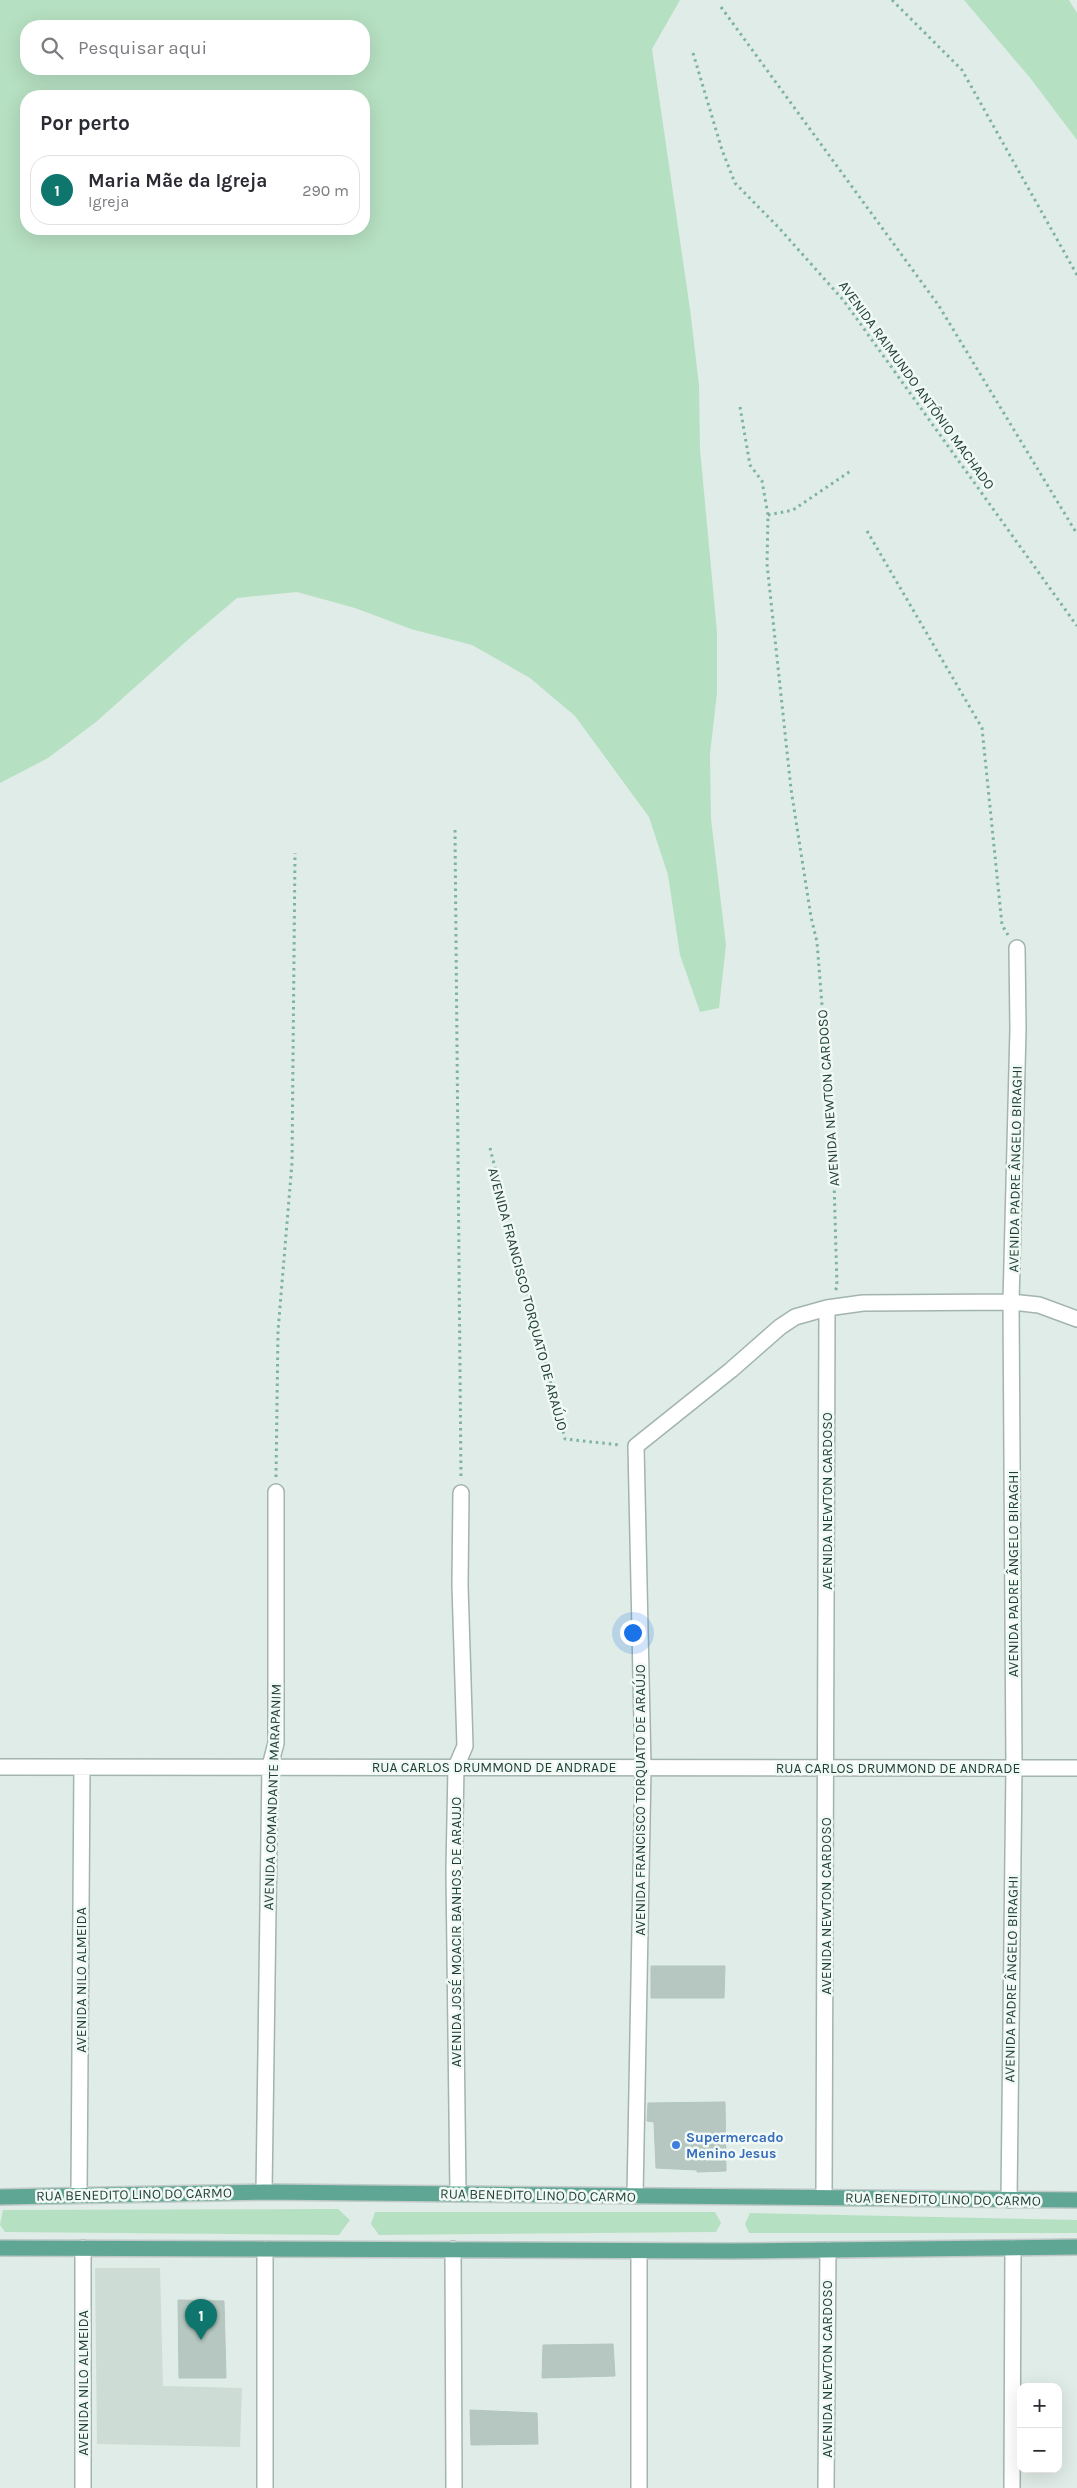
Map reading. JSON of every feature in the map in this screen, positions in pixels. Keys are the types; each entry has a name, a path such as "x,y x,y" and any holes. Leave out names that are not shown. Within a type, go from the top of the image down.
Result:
{"main road":[{"name":"RUA BENEDITO LINO DO CARMO","path":"0,2197 79,2194 264,2192 1077,2200"},
{"path":"0,2248 638,2251 1077,2247"}],"street":[{"name":"AVENIDA PADRE ÂNGELO BIRAGHI","path":"1009,2200 1014,1767 1011,1302 1018,1038 1017,948"},
{"path":"636,1446 731,1370 780,1327 795,1317 827,1308 863,1303 1011,1302 1038,1305 1077,1319"},
{"name":"AVENIDA NEWTON CARDOSO","path":"824,2197 827,1769 827,1308"},
{"name":"AVENIDA FRANCISCO TORQUATO DE ARAÚJO","path":"635,2196 643,1768 636,1446"},
{"name":"AVENIDA COMANDANTE MARAPANIM","path":"264,2192 270,1766 276,1743 276,1492"},
{"name":"AVENIDA JOSÉ MOACIR BANHOS DE ARAUJO","path":"458,2194 454,1966 456,1767 465,1746 460,1585 461,1493"},
{"name":"RUA CARLOS DRUMMOND DE ANDRADE","path":"0,1767 1077,1768"},
{"name":"AVENIDA NILO ALMEIDA","path":"79,2194 82,1767"},
{"name":"AVENIDA NILO ALMEIDA","path":"83,2248 83,2488"},
{"path":"265,2248 265,2488"},
{"path":"1012,2488 1014,2248"},
{"path":"453,2249 454,2488"},
{"name":"AVENIDA NEWTON CARDOSO","path":"826,2488 828,2250"},
{"path":"638,2251 639,2488"}],"path":[{"path":"892,0 962,70 1077,275"},
{"path":"721,7 939,306 1077,534"},
{"name":"AVENIDA RAIMUNDO ANTÔNIO MACHADO","path":"693,53 722,150 735,183 780,229 844,301 1077,626"},
{"name":"AVENIDA NEWTON CARDOSO","path":"740,407 750,466 762,481 768,515 767,564 792,789 811,917 817,942 833,1145 837,1286 827,1308"},
{"path":"768,515 794,510 852,470"},
{"path":"867,531 982,728 1002,925 1017,948"},
{"path":"455,830 461,1493"},
{"path":"276,1492 278,1331 292,1163 295,852"},
{"name":"AVENIDA FRANCISCO TORQUATO DE ARAÚJO","path":"490,1148 565,1439 636,1446"}],"shaded area":[{"path":"95,2268 160,2268 163,2386 242,2388 240,2447 97,2444"}],"green space":[{"path":"0,0 680,0 652,49 690,309 699,385 700,449 717,632 717,693 710,754 711,819 726,945 719,1008 700,1012 680,955 668,875 649,817 575,716 530,678 472,645 411,629 355,608 297,592 237,598 96,722 48,758 0,783"},
{"path":"964,0 1069,0 1077,13 1077,140 1031,79"},
{"path":"338,2209 350,2220 339,2235 5,2232 0,2225 3,2210"},
{"path":"375,2212 715,2212 721,2223 716,2232 379,2235 371,2224"},
{"path":"750,2213 1077,2220 1077,2233 749,2233 745,2224"}],"building":[{"path":"651,1966 725,1966 724,1998 651,1998"},
{"path":"725,2102 726,2171 697,2172 697,2170 656,2168 654,2122 647,2121 648,2103"},
{"path":"178,2300 224,2301 226,2378 179,2378"},
{"path":"613,2344 615,2376 542,2378 543,2345"},
{"path":"470,2410 537,2413 538,2444 471,2445"}],"place":[{"name":"Supermercado Menino Jesus","path":"676,2145"},
{"name":"Maria Mãe da Igreja","path":"201,2340"}]}
